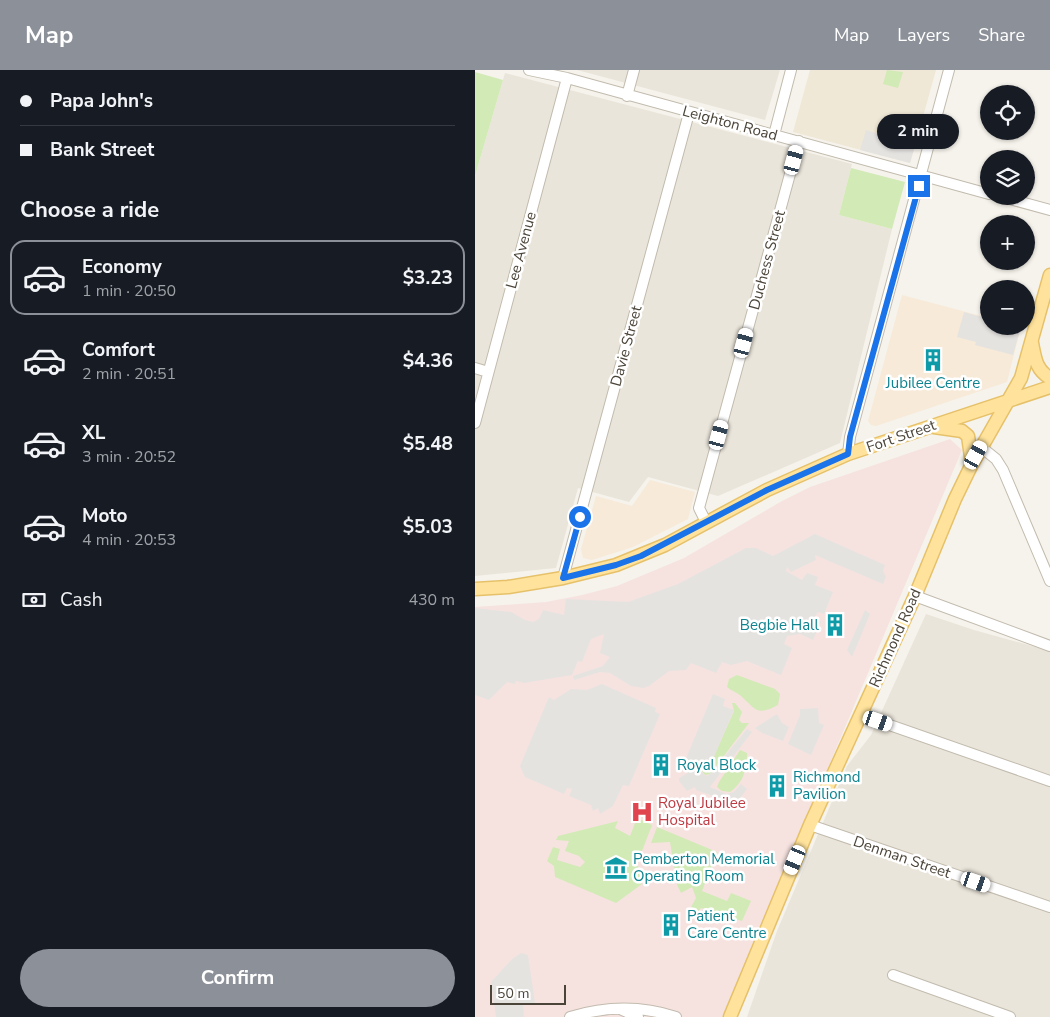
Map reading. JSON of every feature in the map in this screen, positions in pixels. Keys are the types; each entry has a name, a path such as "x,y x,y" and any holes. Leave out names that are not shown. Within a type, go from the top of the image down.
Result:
{"main road":[{"name":"Richmond Road","path":"730,1017 810,825 915,596 971,464 1010,401 1021,378 1050,275"},
{"path":"1032,343 1037,365 1050,378"},
{"name":"Fort Street","path":"475,589 508,587 563,578 616,565 665,544 767,490 848,454 1050,387"},
{"path":"926,427 962,431 968,436 971,445 971,464"}],"street":[{"name":"Leighton Road","path":"529,70 567,78 980,191"},
{"path":"627,96 634,70"},
{"path":"774,135 791,70"},
{"path":"848,454 850,437 949,70"},
{"name":"Lee Avenue","path":"475,423 567,78"},
{"name":"Davie Street","path":"563,578 689,113"},
{"name":"Duchess Street","path":"706,522 699,508 799,141"},
{"path":"1032,205 1050,210"},
{"path":"475,368 488,372"},
{"path":"981,446 996,459 1003,470 1050,581"},
{"path":"915,596 1050,646"},
{"path":"861,715 1050,781"},
{"name":"Denman Street","path":"810,825 1050,907"},
{"path":"893,975 1010,1017"},
{"path":"570,1017 617,1008 640,1007 676,1017"},
{"path":"617,1008 637,1017"}],"shaded area":[{"path":"577,70 780,70 765,120"},
{"path":"810,70 936,70 910,163 793,132"},
{"path":"505,73 852,164 839,215 892,229 840,443 718,496 648,477 629,502 578,488 556,568 475,576 475,176"},
{"path":"866,130 884,136 886,130 917,139 910,163 860,150"},
{"path":"902,295 980,316 980,335 1019,335 1007,382 876,426 871,425 868,421"},
{"path":"964,312 980,316 980,335 1019,335 1013,355 975,345 976,342 957,337"},
{"name":"Royal Jubilee Hospital","path":"950,439 962,450 723,1017 475,1017 475,607 546,602 617,586 684,558 782,501 810,487"},
{"path":"650,480 695,492 688,519 633,547 592,560 583,558 581,549 596,496 632,506"},
{"path":"815,534 885,565 883,571 886,577 883,584 815,555 816,560 791,572 787,567 786,571 802,580 807,573 818,577 815,585 833,592 824,614 818,612 814,618 821,622 813,640 800,634 787,636 784,644 792,648 781,675 747,661 731,665 722,662 716,673 691,663 686,670 669,671 649,686 643,688 631,686 610,673 600,672 574,680 573,676 603,666 610,657 600,653 604,634 591,639 582,662 578,661 572,675 524,683 516,681 515,684 507,682 489,700 475,695 475,608 511,612 533,622 539,619 543,610 564,615 566,599 628,602 678,584 746,548 756,548 773,556"},
{"path":"865,610 870,614 852,657 847,650"},
{"path":"926,614 974,630 1050,651 1050,1017 747,1017 777,931 847,766 871,735"},
{"path":"602,684 656,708 655,712 660,714 629,786 623,785 613,806 600,814 598,808 593,811 591,805 569,796 572,789 567,788 564,794 525,777 520,766 549,697 554,700 571,689 587,690"},
{"path":"713,694 725,699 723,706 734,710 707,773 701,770 703,774 707,776 710,774 747,729 752,732 710,787 726,794 734,792 741,784 747,789 740,798 730,802 696,790 695,787 687,791 679,781 679,778 688,773 681,770"},
{"path":"818,708 819,723 824,725 811,755 788,744 800,715 800,709"},
{"path":"777,714 782,723 789,727 783,741 762,733 755,728"},
{"path":"521,953 528,955 535,1003 523,1004 524,1017 496,1017 491,982 512,959"}],"green space":[{"path":"887,70 903,72 898,88 883,84"},
{"path":"475,72 503,80 475,176"},
{"path":"851,168 905,182 892,229 839,215"},
{"path":"737,675 775,689 780,694 778,705 761,711 754,708 727,687 729,679"},
{"path":"732,703 735,703 742,712 739,720 742,723 749,723 710,774 705,775 701,770 707,772 734,711"},
{"path":"740,750 747,753 744,775 739,784 730,792 722,791 717,787 719,782"},
{"path":"637,818 652,825 642,851 635,852 642,884 616,903 555,877 554,866 547,861 553,847 560,849 557,860 580,867 585,862 579,856 565,851 569,841 556,840 558,836 618,821 615,828 630,836"},
{"path":"657,827 717,852 702,891 727,901 731,893 751,901 742,921 701,908 698,912 691,907 696,898 692,887 681,893 677,885 670,842 651,843"}],"place":[{"name":"Jubilee Centre","path":"933,360"},
{"name":"Begbie Hall","path":"835,625"},
{"name":"Royal Block","path":"661,765"},
{"name":"Richmond Pavilion","path":"777,786"},
{"name":"Royal Jubilee Hospital","path":"642,812"},
{"name":"Pemberton Memorial Operating Room","path":"616,868"},
{"name":"Patient Care Centre","path":"671,925"}],"route":[{"path":"580,517 563,578 616,565 641,556 767,490 848,454 850,437 919,186"}]}
